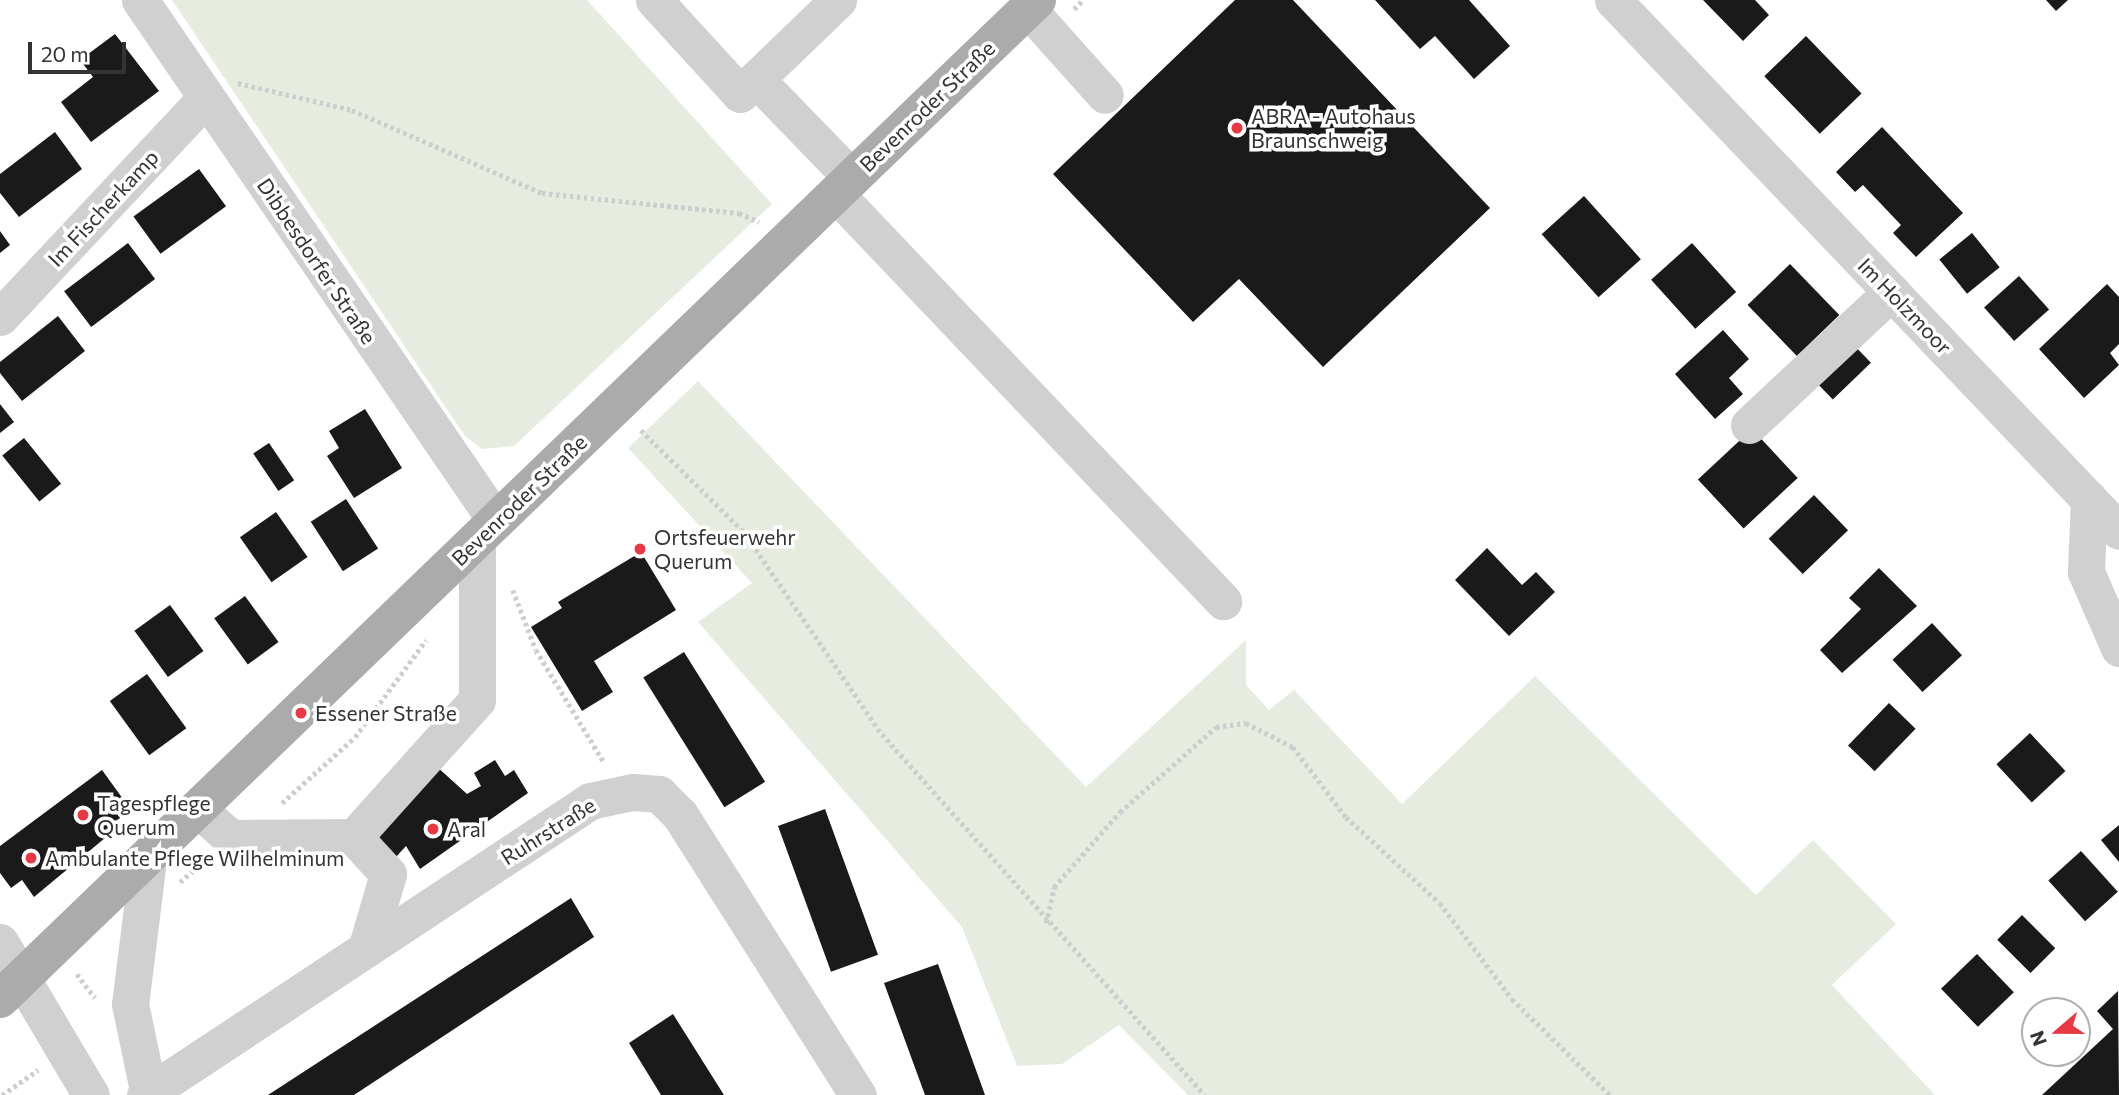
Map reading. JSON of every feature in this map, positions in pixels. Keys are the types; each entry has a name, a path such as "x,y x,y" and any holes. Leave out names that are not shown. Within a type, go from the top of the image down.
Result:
{"main road":[{"name":"Bevenroder Straße","path":"11,988 199,810 488,549 617,405 1032,5"}],"street":[{"name":"Dibbesdorfer Straße","path":"140,0 206,98 488,549"},
{"path":"654,0 740,93 838,0"},
{"name":"Im Holzmoor","path":"1613,0 2119,530"},
{"path":"1032,5 1105,95"},
{"path":"756,79 844,186 1223,601"},
{"name":"Im Fischerkamp","path":"0,317 206,98"},
{"path":"1749,425 1891,292"},
{"path":"2089,499 2086,572 2119,648"},
{"path":"199,810 231,838 354,837 477,700 488,549"},
{"name":"Ruhrstraße","path":"147,1094 590,802 632,792 659,794 680,815 858,1095"},
{"path":"354,837 388,874 366,949"},
{"path":"147,1094 130,1004 148,860"},
{"path":"0,942 11,988 91,1095"}],"path":[{"path":"206,98 229,81 352,110 542,193 739,213 792,236"},
{"path":"617,405 744,532 882,734 1046,923 1205,1095"},
{"path":"488,549 536,650 611,774"},
{"path":"274,808 334,758 385,701 435,628"},
{"path":"1046,923 1054,887 1120,812 1216,727 1246,723 1293,747 1346,817 1440,903 1512,999 1610,1095"},
{"path":"329,752 334,758"},
{"path":"176,890 231,838"}],"shaded area":[{"path":"172,0 587,0 772,204 514,446 482,449 465,436"},
{"path":"698,381 1086,787 1246,640 1246,685 1269,710 1294,690 1402,804 1535,676 1756,895 1813,840 1896,924 1832,985 1935,1095 1188,1095 1119,1025 1062,1064 1017,1066 962,927 698,622 752,583 628,448"}],"building":[{"path":"1235,0 1293,0 1490,208 1323,367 1239,279 1193,322 1053,174"},
{"path":"1375,0 1469,0 1510,46 1474,79 1435,36 1420,49"},
{"path":"1703,0 1755,0 1769,15 1743,41"},
{"path":"2046,0 2068,0 2056,11"},
{"path":"115,34 159,91 91,142 61,102 93,77 80,60"},
{"path":"1806,36 1862,94 1820,134 1764,76"},
{"path":"1882,127 1963,213 1916,257 1893,233 1901,225 1863,185 1855,192 1836,172"},
{"path":"55,132 82,169 19,217 0,193 0,174"},
{"path":"199,169 226,206 161,254 133,217"},
{"path":"1584,196 1641,259 1599,297 1542,234"},
{"path":"0,231 10,245 0,253"},
{"path":"1972,233 2000,267 1967,294 1939,259"},
{"path":"128,243 155,279 91,327 64,291"},
{"path":"1692,243 1736,292 1695,329 1651,280"},
{"path":"1790,264 1839,315 1797,356 1748,305"},
{"path":"2019,276 2049,309 2014,341 1984,307"},
{"path":"2107,284 2119,297 2119,344 2110,353 2119,365 2084,398 2039,349"},
{"path":"58,316 85,351 22,401 0,373 0,362"},
{"path":"1723,330 1749,359 1729,378 1743,394 1715,419 1675,374"},
{"path":"1848,339 1871,363 1833,400 1810,376"},
{"path":"0,404 14,422 0,433"},
{"path":"365,409 402,468 354,498 327,456 339,448 329,431"},
{"path":"1752,429 1798,478 1744,528 1698,479"},
{"path":"24,438 61,484 39,501 2,456"},
{"path":"269,443 294,480 278,491 253,454"},
{"path":"1814,495 1848,530 1803,574 1769,539"},
{"path":"346,499 378,548 343,571 311,522"},
{"path":"276,512 308,557 272,582 240,537"},
{"path":"1487,548 1522,585 1536,572 1555,592 1509,636 1455,580"},
{"path":"641,552 676,610 594,661 613,692 582,711 531,627 562,608 558,602"},
{"path":"1879,568 1917,606 1842,673 1820,650 1861,609 1849,598"},
{"path":"245,596 279,642 248,664 214,618"},
{"path":"170,605 204,651 168,677 134,631"},
{"path":"1932,623 1962,655 1923,692 1893,660"},
{"path":"684,652 765,782 724,807 643,677"},
{"path":"147,674 186,728 149,755 110,701"},
{"path":"1889,703 1916,729 1875,771 1848,745"},
{"path":"2030,733 2065,771 2032,802 1996,764"},
{"path":"414,746 467,794 481,786 474,773 495,760 505,776 514,770 528,793 420,869 406,846 395,858 350,818"},
{"path":"102,770 131,810 113,823 117,828 34,897 22,880 11,888 0,873 0,846"},
{"path":"825,809 878,955 831,972 778,826"},
{"path":"2119,825 2119,862 2101,840"},
{"path":"2081,851 2118,892 2085,921 2048,880"},
{"path":"571,898 594,937 354,1095 268,1095"},
{"path":"2022,915 2055,948 2030,973 1997,940"},
{"path":"1977,954 2014,992 1978,1027 1941,989"},
{"path":"938,964 985,1095 925,1095 884,983"},
{"path":"2118,991 2119,1095 2042,1095 2072,1067 2091,1067 2091,1049 2113,1029 2097,1011"},
{"path":"673,1014 724,1095 661,1095 629,1043"}],"place":[{"name":"ABRA - Autohaus Braunschweig","path":"1237,128"},
{"name":"Ortsfeuerwehr Querum","path":"640,549"},
{"name":"Essener Straße","path":"301,713"},
{"name":"Tagespflege Querum","path":"83,815"},
{"name":"Aral","path":"433,829"},
{"name":"Ambulante Pflege Wilhelminum","path":"31,858"}]}
